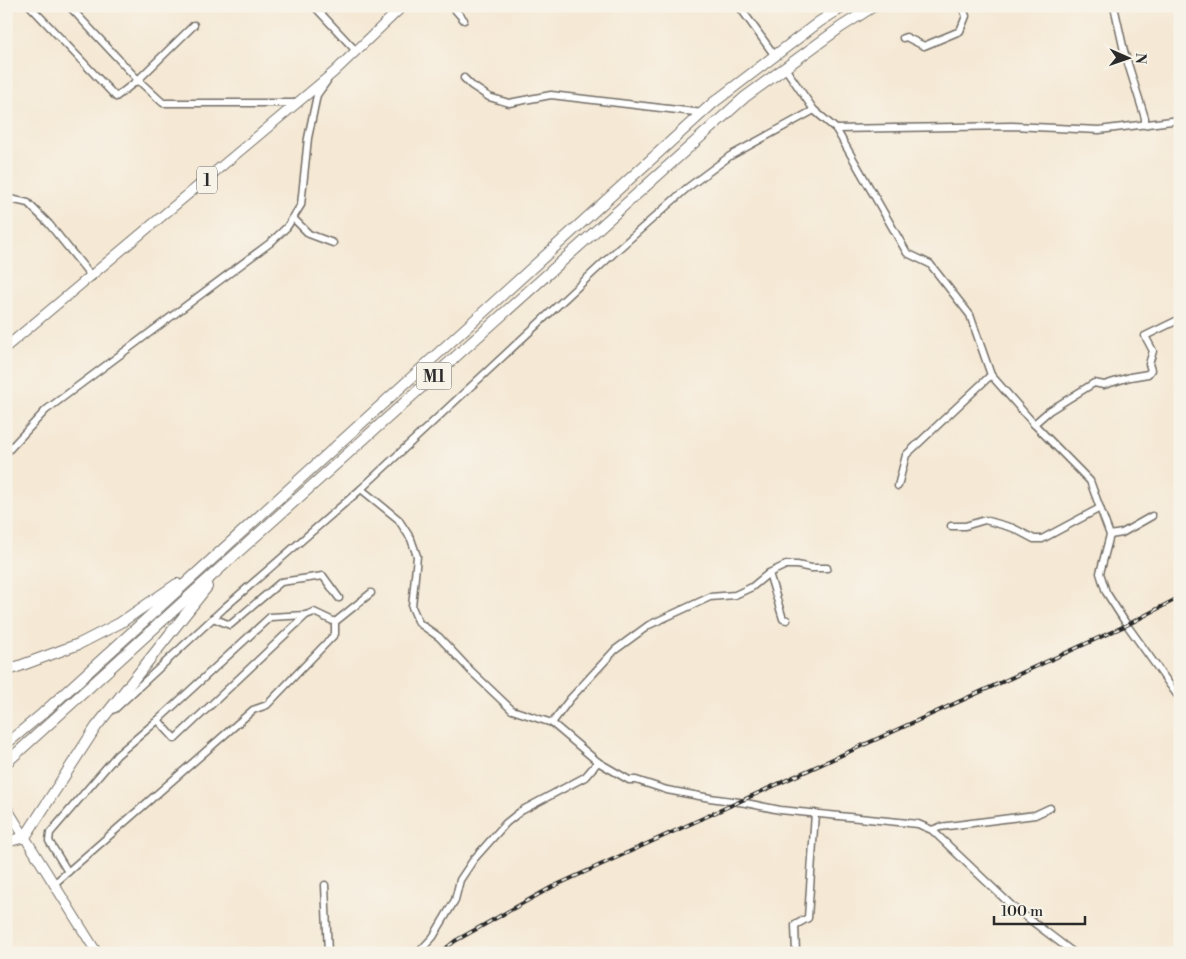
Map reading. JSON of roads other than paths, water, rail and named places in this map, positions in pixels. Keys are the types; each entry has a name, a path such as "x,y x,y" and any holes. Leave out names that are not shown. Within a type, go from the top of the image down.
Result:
{"highway":[{"name":"M1","path":"6,744 42,714 703,113 774,56 819,22 844,6"},
{"name":"M1","path":"6,763 738,103 841,27 874,6"},
{"path":"6,842 25,837 96,727 228,561"},
{"path":"6,671 79,644 112,627 207,564"}],"main road":[{"name":"1","path":"6,347 92,277 334,72 403,6"},
{"path":"6,807 97,953"}],"street":[{"path":"30,6 116,97 138,80 194,25"},
{"path":"69,6 138,80 164,103 297,103"},
{"path":"314,6 356,51"},
{"path":"452,6 464,20"},
{"path":"739,6 774,56"},
{"path":"903,38 906,36 924,46 960,31 966,16 962,6"},
{"path":"1114,6 1124,51 1145,118 1145,125"},
{"path":"784,68 814,110 836,129 907,253 930,264 970,315 991,375 1034,424 1090,482 1110,535 1100,573 1106,592 1180,700"},
{"path":"6,453 46,410 270,243 288,227 301,205 308,138 317,95 334,72"},
{"path":"464,78 489,97 509,103 551,95 703,113"},
{"path":"96,727 213,618 361,489 614,253 687,188 730,156 814,110"},
{"path":"836,129 1012,126 1098,130 1180,120"},
{"path":"6,198 28,203 49,224 92,277"},
{"path":"293,218 309,234 333,243"},
{"path":"1034,424 1049,411 1094,383 1104,384 1148,374 1151,370 1149,364 1153,351 1145,336 1180,319"},
{"path":"898,486 906,454 991,375"},
{"path":"361,489 398,519 412,539 417,556 412,607 419,623 439,637 512,710 552,723 598,762 629,780 636,780 667,790 780,810 918,824 932,830 1012,906 1074,953"},
{"path":"951,526 965,526 985,520 1013,528 1034,539 1042,540 1100,508"},
{"path":"1110,535 1122,533 1152,516"},
{"path":"552,723 570,699 615,650 649,625 710,598 735,595 752,587 769,573 786,565 828,568"},
{"path":"769,573 783,619 787,620"},
{"path":"213,618 230,625 282,582 298,579 323,576 339,598"},
{"path":"334,622 370,592"},
{"path":"68,872 49,841 50,833 117,755 270,617 306,615 314,612 334,622"},
{"path":"158,720 175,739 306,615"},
{"path":"54,884 253,710 267,705 335,634 334,622"},
{"path":"418,953 432,937 455,900 460,880 474,859 506,823 537,802 585,777 598,762"},
{"path":"932,830 940,827 1035,815 1050,808"},
{"path":"796,953 795,925 808,918 815,813"},
{"path":"324,884 328,953"}],"railway":[{"path":"440,953 455,941 552,887 1127,625 1180,597"}]}
